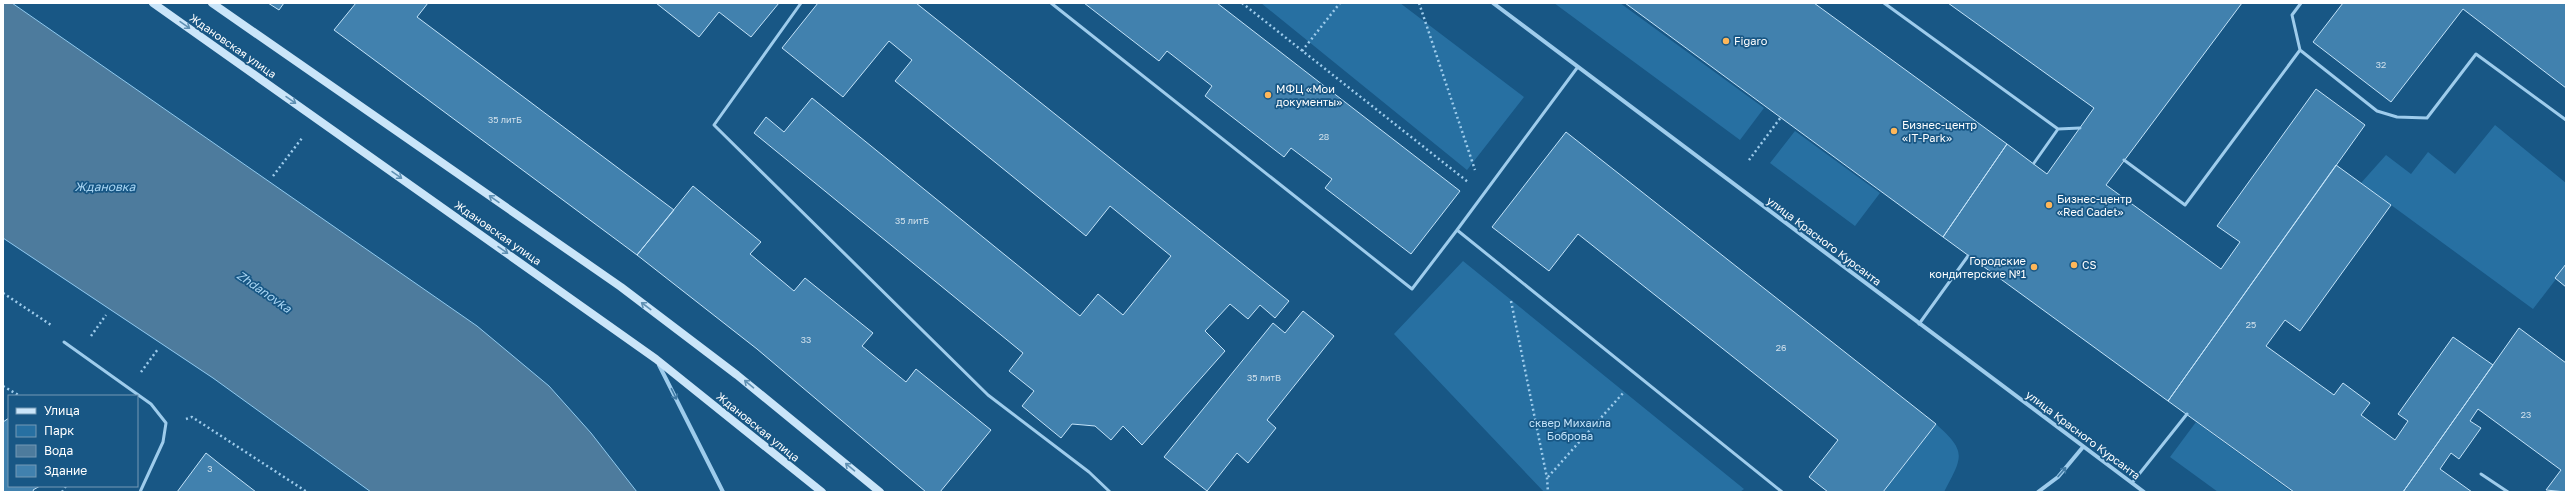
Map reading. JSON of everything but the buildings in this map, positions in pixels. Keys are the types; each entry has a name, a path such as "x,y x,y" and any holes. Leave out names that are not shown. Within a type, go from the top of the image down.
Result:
{"main road":[{"name":"Ждановская улица","path":"153,3 656,359 822,492"},
{"path":"212,3 620,287 737,375 880,492"}],"street":[{"name":"улица Красного Курсанта","path":"1493,3 1577,68 2144,492"},
{"path":"656,359 723,492"},
{"path":"2038,492 2058,477 2083,447"}],"lane":[{"path":"801,3 714,125 988,395 1089,472 1110,492"},
{"path":"1051,3 1412,289 1484,195 1577,68"},
{"path":"1884,3 2058,129 2080,128"},
{"path":"2301,3 2292,15 2300,50 2377,111 2397,117 2427,118 2476,54 2566,120"},
{"path":"2124,160 2185,205 2300,50"},
{"path":"2034,163 2058,129"},
{"path":"1457,230 1505,267 1782,492"},
{"path":"1919,324 1968,256"},
{"path":"64,342 151,404 166,423 163,442 140,492"},
{"path":"2132,483 2187,414"},
{"path":"2481,474 2508,492"}],"path":[{"path":"1242,3 1484,195"},
{"path":"1302,50 1340,3"},
{"path":"1419,3 1484,195"},
{"path":"1749,160 1781,117"},
{"path":"273,176 302,138"},
{"path":"1505,267 1547,478 1548,492"},
{"path":"3,293 51,325 64,342"},
{"path":"94,332 106,315"},
{"path":"146,366 158,349"},
{"path":"1547,478 1638,376"},
{"path":"3,386 18,395"},
{"path":"166,423 192,417 307,492"}],"green space":[{"path":"1261,3 1400,3 1524,97 1467,170"},
{"path":"1554,3 1620,3 1764,108 1740,140"},
{"path":"2495,125 2566,183 2566,266 2533,309 2361,183 2386,155 2411,174 2428,152 2455,174"},
{"path":"1795,131 1880,193 1855,226 1770,163"},
{"name":"сквер Михаила Боброва","path":"1463,261 1744,489 1740,492 1544,492 1394,334"},
{"path":"2196,422 2292,492 2218,492 2170,457"},
{"path":"1936,424 1953,441 1959,455 1955,470 1944,492 1883,492"}],"water":[{"name":"Ждановка","path":"3,3 12,3 477,326 549,386 591,433 637,492 371,492 213,378 3,238"}],"place":[{"name":"Figaro","path":"1726,41"},
{"name":"МФЦ «Мои документы»","path":"1268,95"},
{"name":"Бизнес-центр «IT-Park»","path":"1894,131"},
{"name":"Бизнес-центр «Red Cadet»","path":"2049,205"},
{"name":"CS","path":"2074,265"},
{"name":"Городские кондитерские №1","path":"2034,267"}],"water label":[{"name":"Zhdanovka","path":"264,292"}]}
